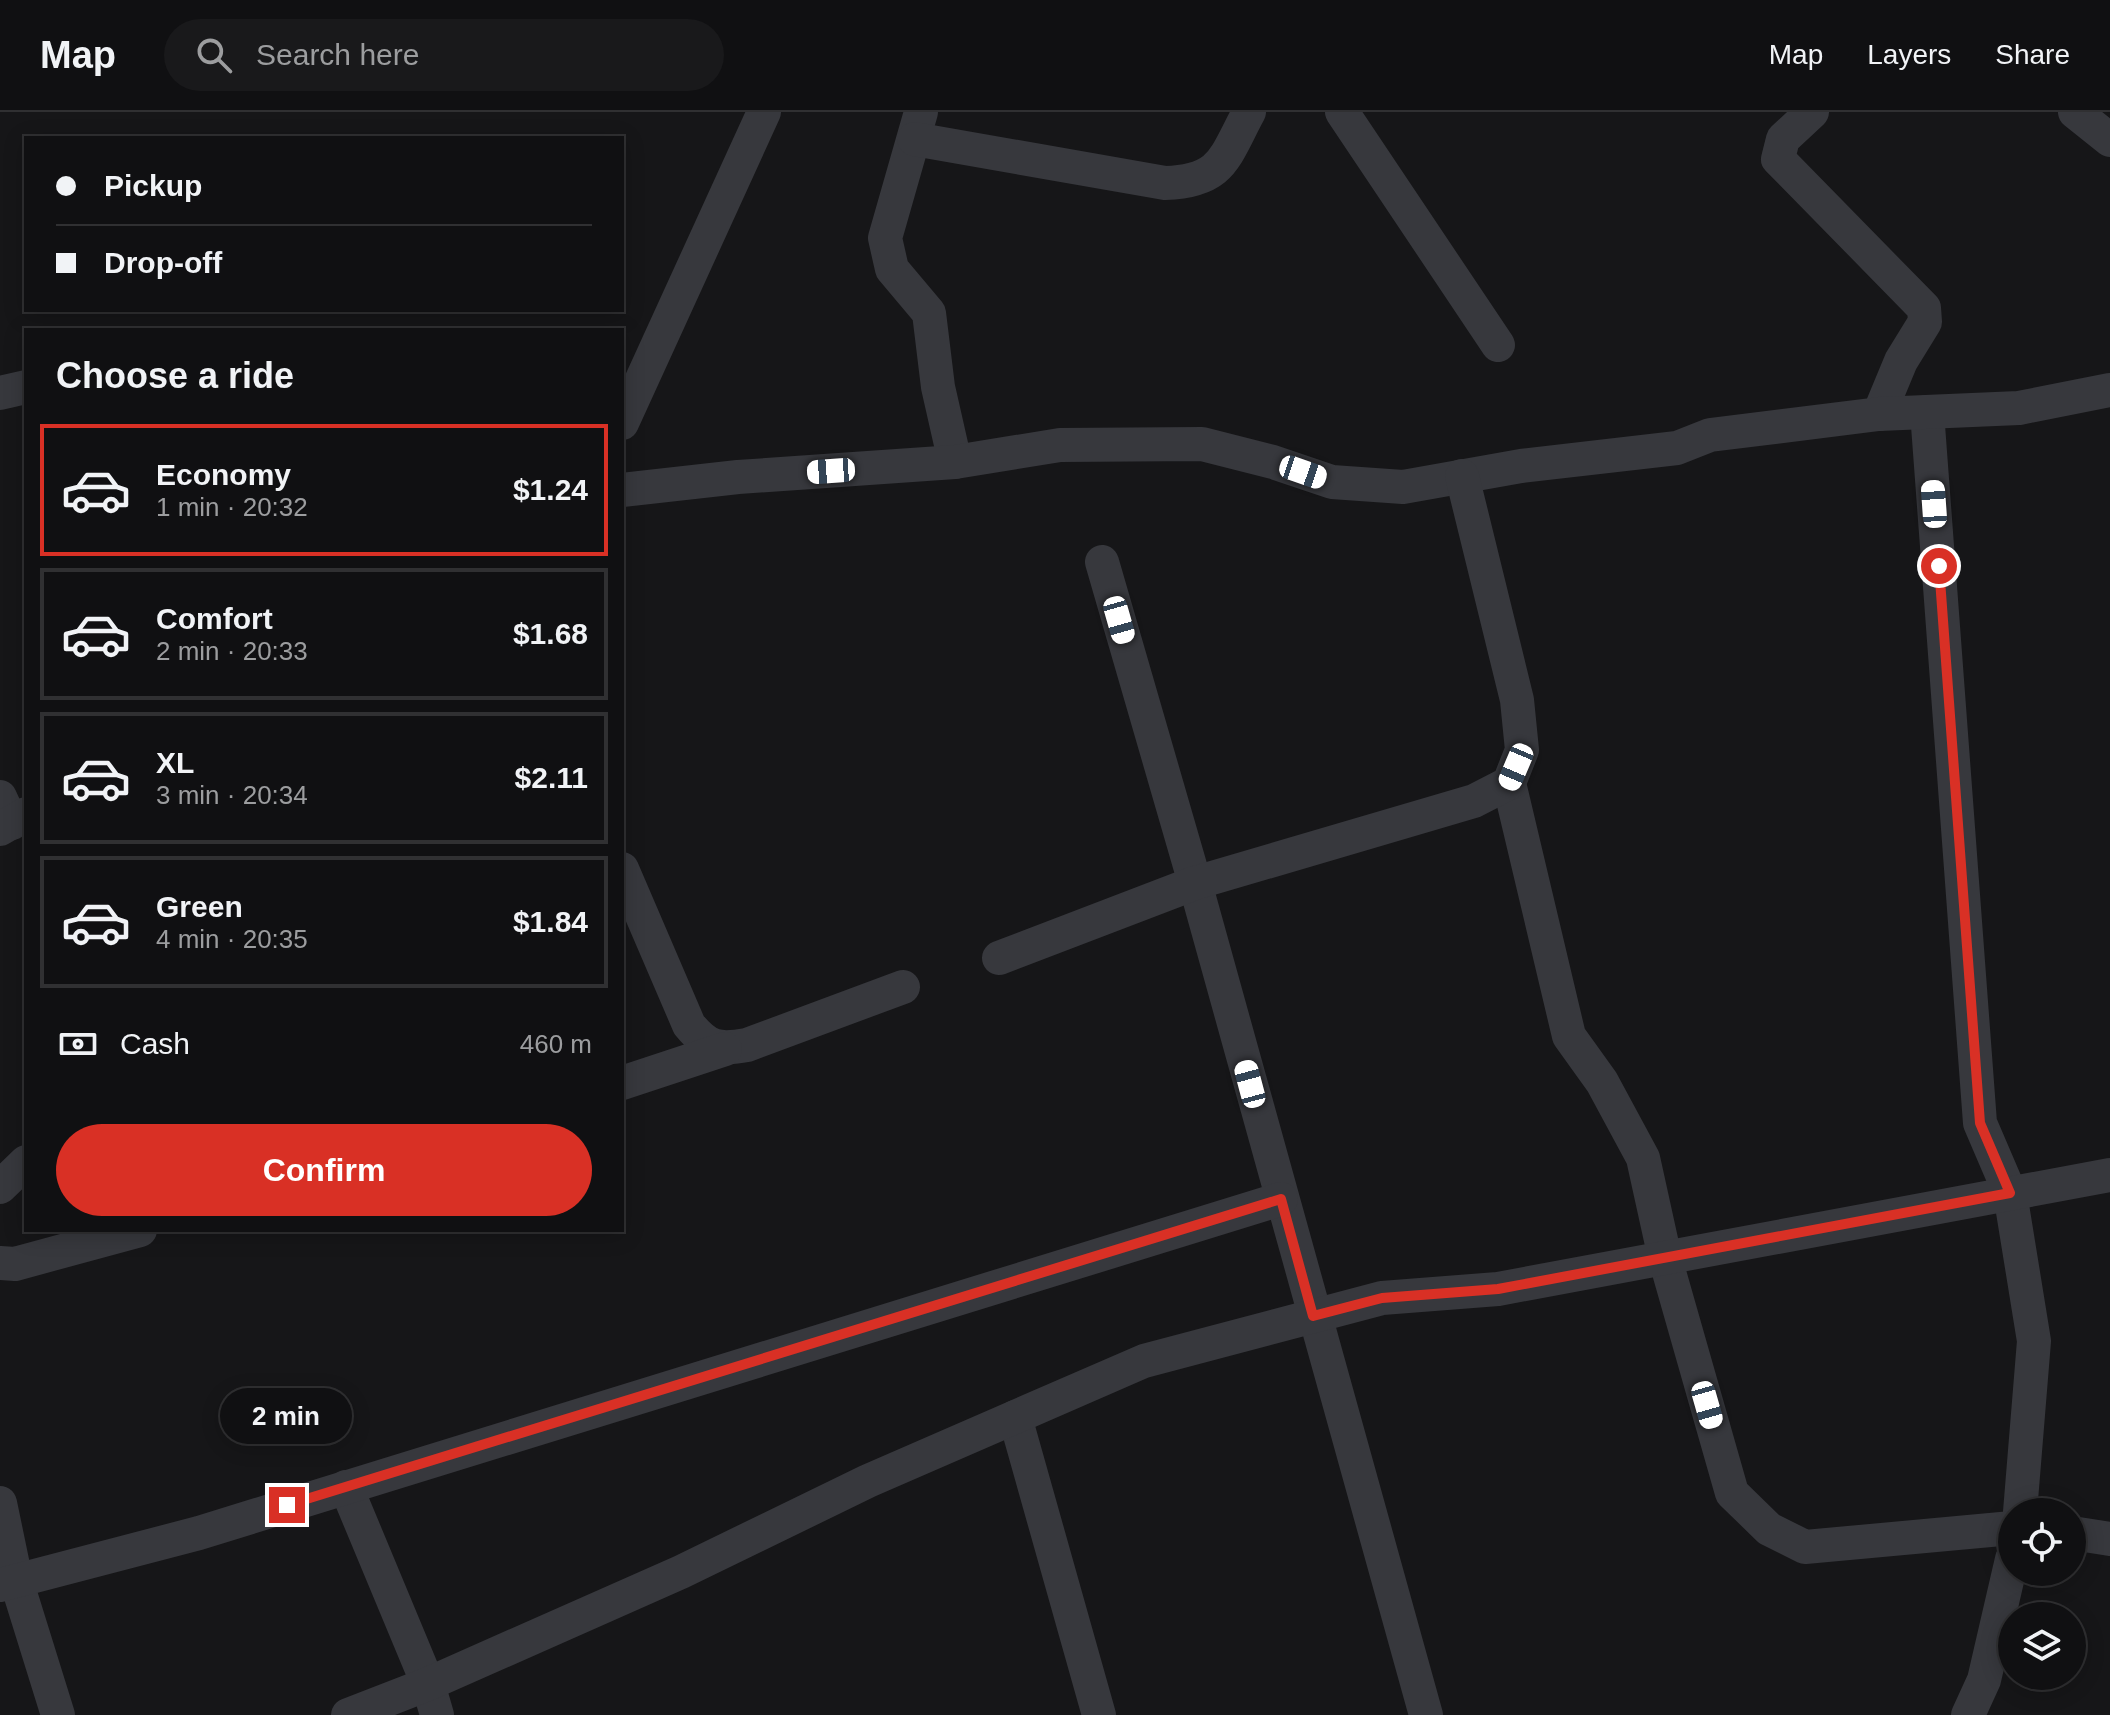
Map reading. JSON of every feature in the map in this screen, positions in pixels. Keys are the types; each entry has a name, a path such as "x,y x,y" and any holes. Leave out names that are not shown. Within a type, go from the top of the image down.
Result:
{"street":[{"path":"624,419 764,112"},
{"path":"955,462 938,387 929,313 892,269 885,238 918,125 1165,183 1192,182 1218,169 1249,112"},
{"path":"1342,112 1498,345"},
{"path":"1812,112 1783,139 1778,159 1924,308 1925,322 1901,361 1879,414"},
{"path":"2075,112 2110,140"},
{"path":"0,393 24,387"},
{"path":"624,490 738,477 955,462 1060,445 1202,444 1273,462 1332,482 1403,487 1521,466 1677,448 1710,435 1879,414 2019,408 2110,390"},
{"path":"1927,412 1980,1123 2010,1193 2034,1341 2021,1498"},
{"path":"1462,476 1517,700 1522,750 1509,783 1569,1036 1602,1082 1643,1158 1665,1258 1732,1493 1769,1529 1805,1547 1998,1529"},
{"path":"1102,562 1195,883 1426,1715"},
{"path":"999,958 1195,883 1474,801 1509,783"},
{"path":"624,874 689,1025 703,1042 725,1049"},
{"path":"624,1082 725,1049 747,1045 903,987"},
{"path":"0,1187 24,1164"},
{"path":"348,1715 433,1700 681,1572 868,1481 1144,1361 1382,1298 1498,1289 2110,1175"},
{"path":"8,1583 199,1533 1281,1199"},
{"path":"0,1263 15,1264 133,1232"},
{"path":"1015,1417 1099,1715"},
{"path":"346,1487 433,1700"},
{"path":"0,1503 8,1583 58,1715"},
{"path":"2086,1535 2110,1539"},
{"path":"1968,1715 1984,1680 2006,1586"}],"route":[{"path":"287,1505 1281,1199 1313,1316 1382,1298 1498,1289 2010,1193 1980,1123 1939,566"}]}
